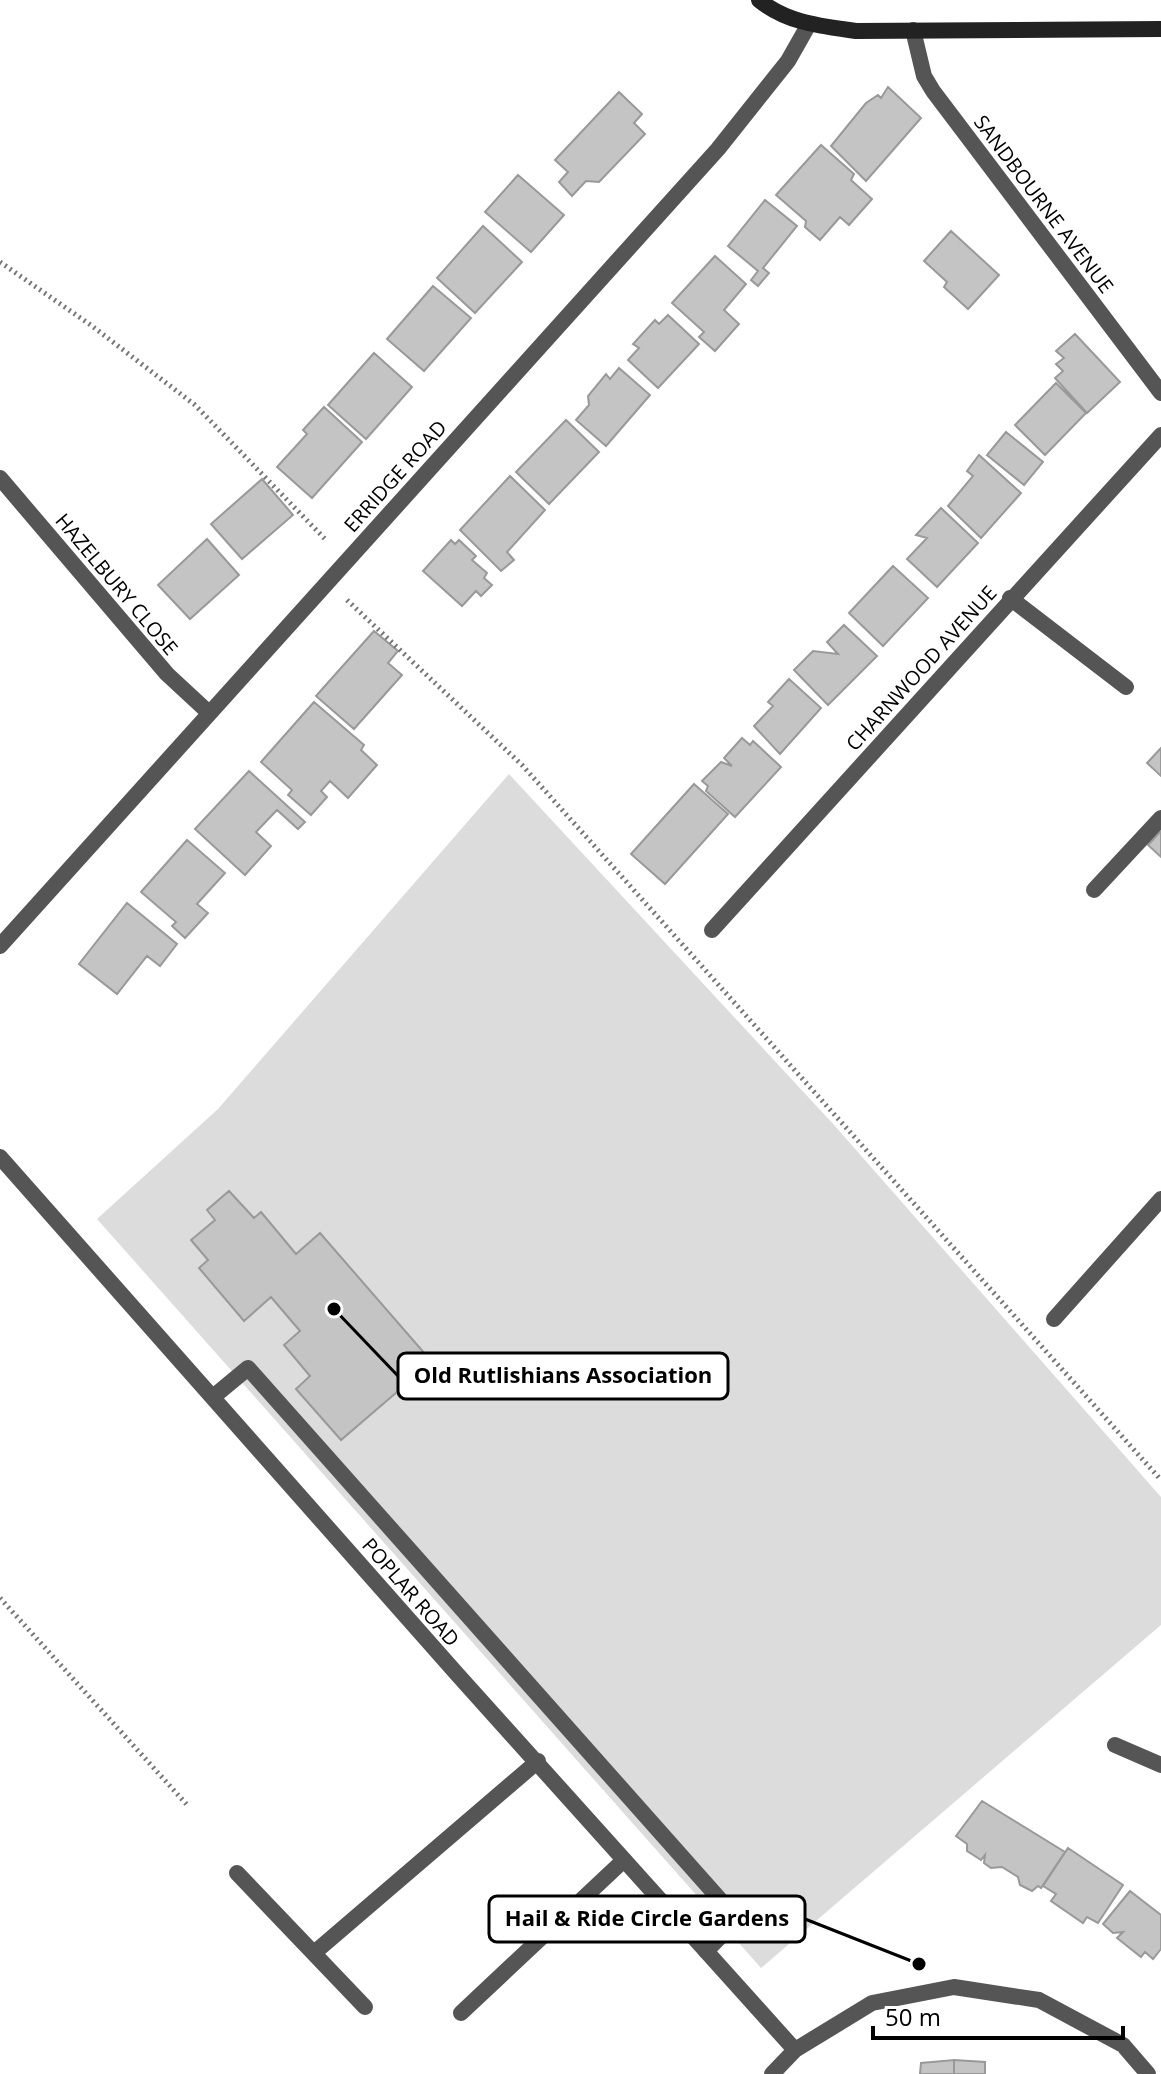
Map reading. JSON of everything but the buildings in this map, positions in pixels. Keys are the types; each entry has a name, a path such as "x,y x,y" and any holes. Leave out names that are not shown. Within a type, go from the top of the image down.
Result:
{"main road":[{"path":"759,0 784,16 809,24 856,31 1161,29"}],"street":[{"name":"ERRIDGE ROAD","path":"0,946 718,149 800,44 809,24"},
{"name":"SANDBOURNE AVENUE","path":"913,30 924,76 933,91 1161,393"},
{"name":"CHARNWOOD AVENUE","path":"712,930 1161,435"},
{"name":"HAZELBURY CLOSE","path":"0,478 167,674 208,712"},
{"path":"1010,598 1126,687"},
{"path":"1094,890 1161,818"},
{"name":"POPLAR ROAD","path":"0,1157 795,2050"},
{"path":"1054,1319 1161,1199"},
{"path":"213,1397 248,1368 505,1654 731,1912 727,1930 706,1951"},
{"path":"1115,1745 1161,1765"},
{"path":"314,1953 538,1761"},
{"path":"461,2013 624,1860"},
{"path":"237,1873 365,2007"},
{"path":"772,2074 795,2050 872,2003 954,1987 1039,2000 1123,2045 1148,2074"}],"path":[{"path":"0,262 92,326 195,405 326,540"},
{"path":"347,600 522,765 1161,1480"},
{"path":"0,1598 189,1807"}],"shaded area":[{"path":"509,774 835,1126 1161,1497 1161,1625 761,1968 97,1219 218,1109"}],"place":[{"name":"Old Rutlishians Association","path":"334,1309"},
{"name":"Hail & Ride Circle Gardens","path":"919,1964"}]}
